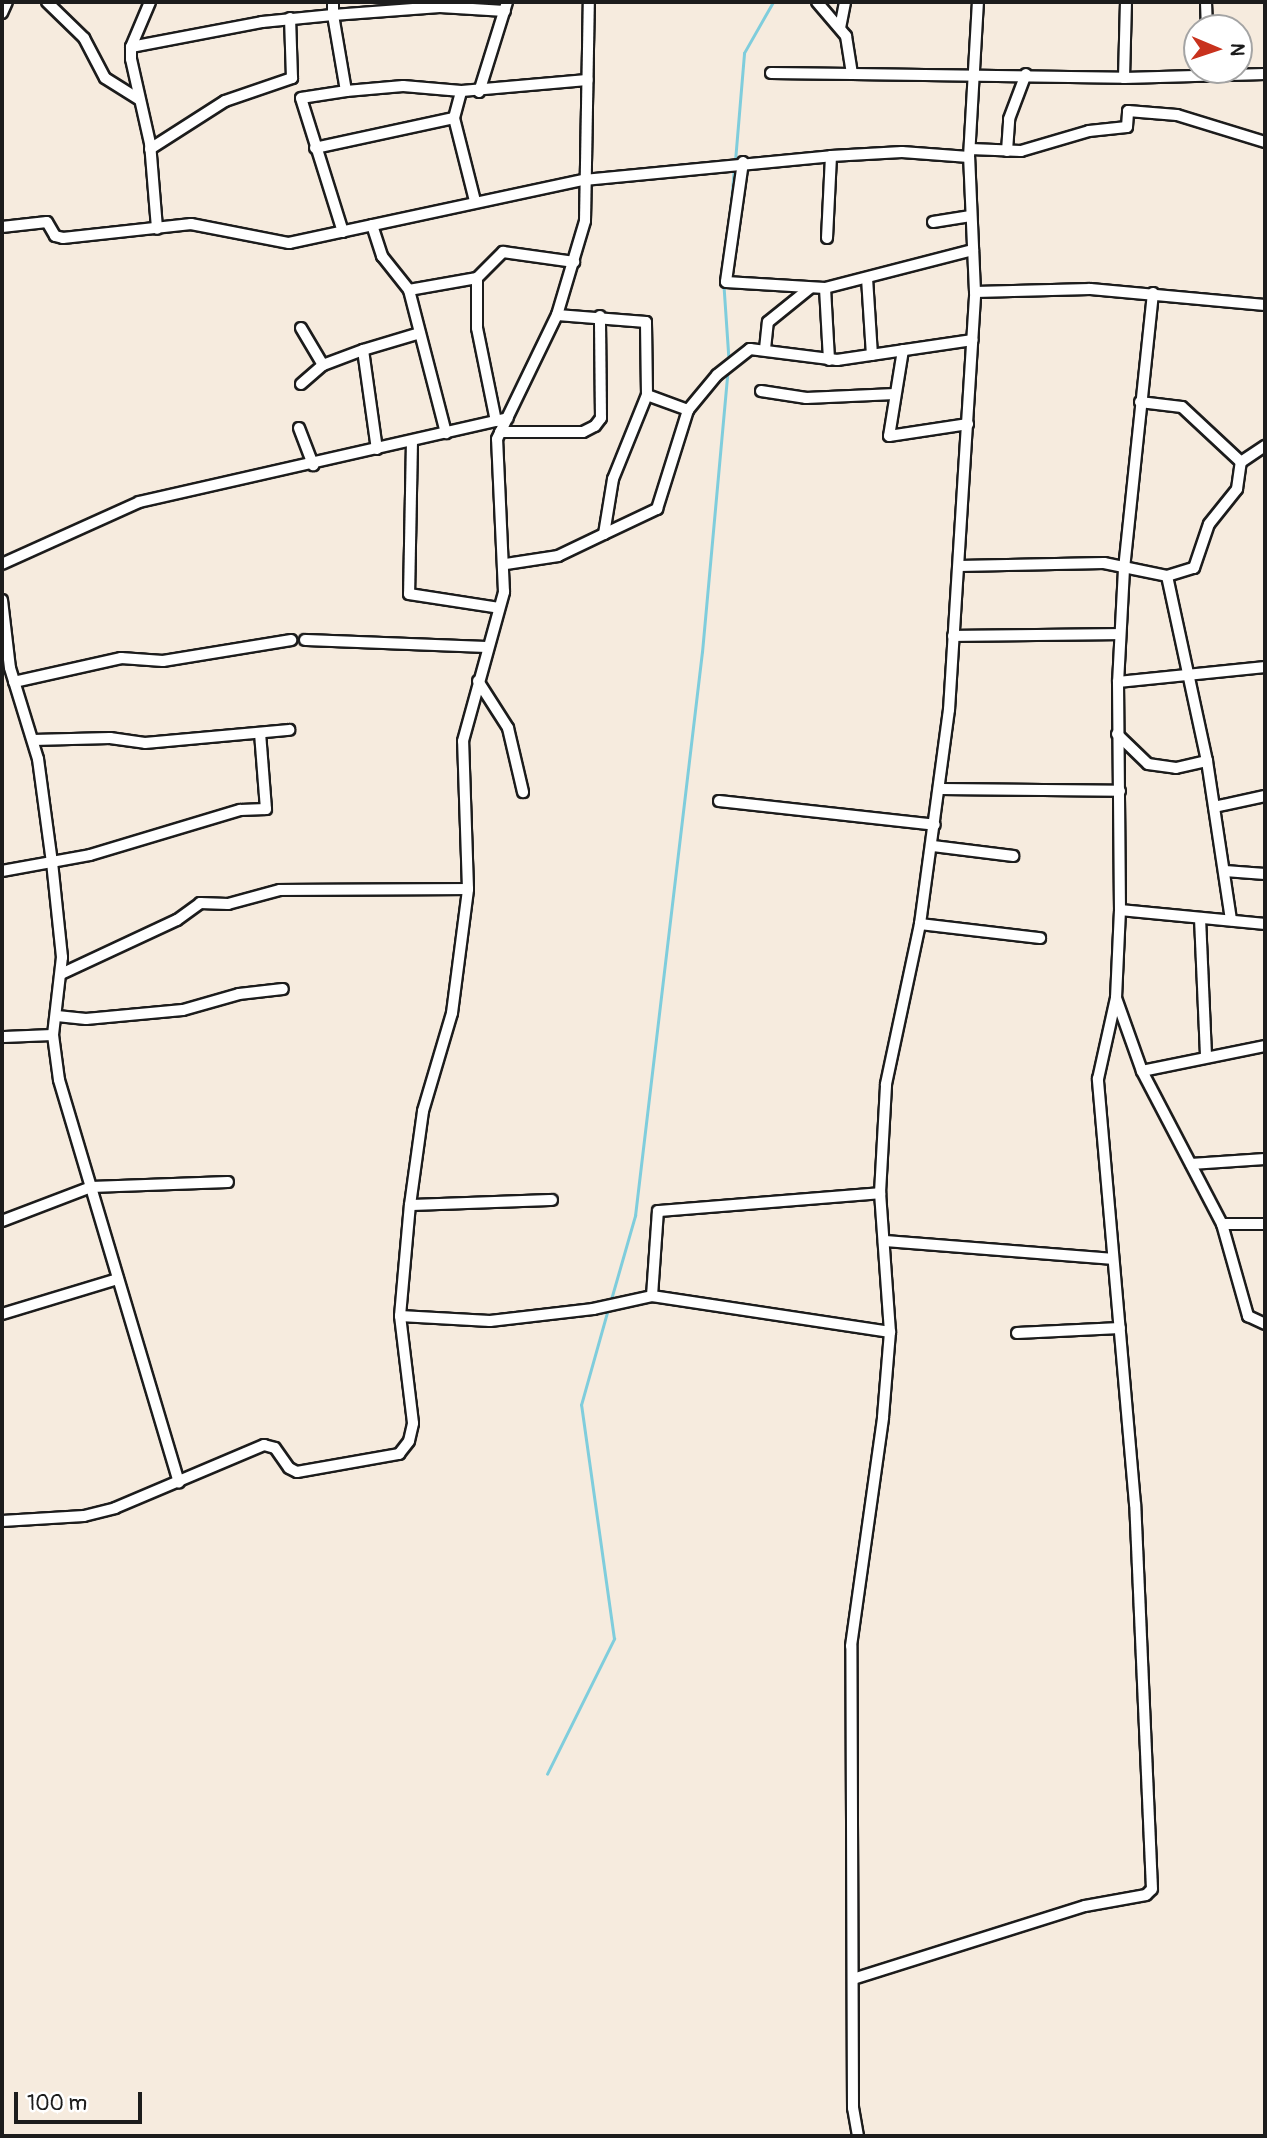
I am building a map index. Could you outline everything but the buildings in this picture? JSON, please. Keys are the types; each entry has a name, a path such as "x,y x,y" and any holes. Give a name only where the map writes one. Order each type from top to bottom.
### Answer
{"street":[{"path":"2,13 7,2"},
{"path":"47,2 84,38 105,78 140,100"},
{"path":"150,2 131,47 150,149 157,229"},
{"path":"333,2 346,91"},
{"path":"2,1520 83,1516 179,1483 264,1445 275,1448 289,1468 297,1472 399,1454 409,1441 413,1423 400,1316 410,1205 423,1111 452,1013 468,888 463,741 499,608 506,564 495,455 500,432 557,314 585,221 589,2"},
{"path":"817,2 846,36 852,74"},
{"path":"840,28 845,2"},
{"path":"858,2136 853,2108 851,1646 883,1417 890,1332 880,1193 886,1084 920,924 933,846 941,789 953,636 975,292 970,153 978,2"},
{"path":"1124,78 1126,2"},
{"path":"131,47 290,18 440,7 506,6 479,92"},
{"path":"150,149 225,101 292,78 290,18"},
{"path":"771,73 973,73 1124,78 1183,73"},
{"path":"1007,151 1009,119 1026,74"},
{"path":"343,232 301,97 402,86 479,92 589,80"},
{"path":"461,91 454,118 475,201"},
{"path":"2,228 47,222 55,236 62,238 191,224 289,243 475,201 584,180 697,172 741,162 902,152 1007,151 1089,131 1127,127 1128,111 1177,115 1265,142"},
{"path":"315,148 454,118"},
{"path":"827,238 831,156"},
{"path":"741,162 726,282 825,288 973,250"},
{"path":"933,222 971,216"},
{"path":"372,225 382,256 409,290 446,433"},
{"path":"409,290 477,278 503,252 574,262"},
{"path":"477,278 477,328 496,421"},
{"path":"867,278 872,355"},
{"path":"765,349 768,322 810,288"},
{"path":"825,288 829,360"},
{"path":"975,292 1153,293 1265,306"},
{"path":"853,1979 1085,1906 1146,1895 1152,1889 1135,1504 1098,1079 1116,998 1120,910 1117,734 1120,634 1140,402 1153,293"},
{"path":"557,314 646,322 646,395 613,479 604,534"},
{"path":"500,432 583,432 595,426 601,418 600,316"},
{"path":"301,328 323,365"},
{"path":"301,384 323,365 420,332"},
{"path":"506,564 558,556 657,509 688,410 717,375 750,349 829,360 973,340"},
{"path":"903,349 889,436 968,424"},
{"path":"363,350 377,449"},
{"path":"761,391 828,398 895,394"},
{"path":"646,395 688,410"},
{"path":"1140,402 1182,407 1241,462"},
{"path":"2,564 139,502 313,465 508,418"},
{"path":"299,429 313,465"},
{"path":"412,441 409,594 499,608"},
{"path":"958,566 1104,563 1167,576 1194,568 1209,524 1237,489 1241,462 1265,446"},
{"path":"1167,576 1207,761 1231,920"},
{"path":"2,600 4,649 33,740 52,863 61,974 53,1035 59,1080 118,1279 181,1475 179,1483"},
{"path":"953,636 1120,634"},
{"path":"15,682 121,658 163,661 248,643 292,640"},
{"path":"305,640 488,647"},
{"path":"1118,682 1265,667"},
{"path":"478,681 509,729 523,792"},
{"path":"33,740 110,738 145,743 289,730"},
{"path":"2,871 52,863 240,810 266,809 260,733"},
{"path":"1117,734 1148,764 1175,768 1207,761"},
{"path":"941,789 1120,791"},
{"path":"1214,807 1265,796"},
{"path":"719,802 935,825"},
{"path":"933,846 1013,856"},
{"path":"1225,871 1265,874"},
{"path":"61,974 177,920 200,903 229,904 279,890 468,888"},
{"path":"1120,910 1265,924"},
{"path":"1200,918 1206,1057"},
{"path":"920,924 1040,938"},
{"path":"57,1016 86,1019 183,1010 239,994 283,989"},
{"path":"1116,998 1142,1071 1222,1224 1248,1316 1265,1324"},
{"path":"2,1037 53,1035"},
{"path":"1142,1071 1265,1046"},
{"path":"1191,1164 1265,1159"},
{"path":"2,1221 91,1187 228,1182"},
{"path":"652,1296 658,1211 880,1193"},
{"path":"410,1205 552,1200"},
{"path":"1222,1224 1265,1224"},
{"path":"884,1241 1112,1259"},
{"path":"2,1314 118,1279"},
{"path":"400,1316 490,1321 593,1310 652,1296 890,1332"},
{"path":"1017,1333 1120,1328"}],"waterway":[{"path":"735,161 744,53 773,2"},
{"path":"729,227 734,167"},
{"path":"724,286 729,359"},
{"path":"610,1303 635,1216 702,652 728,369"},
{"path":"547,1774 614,1639 581,1405 608,1309"}]}
